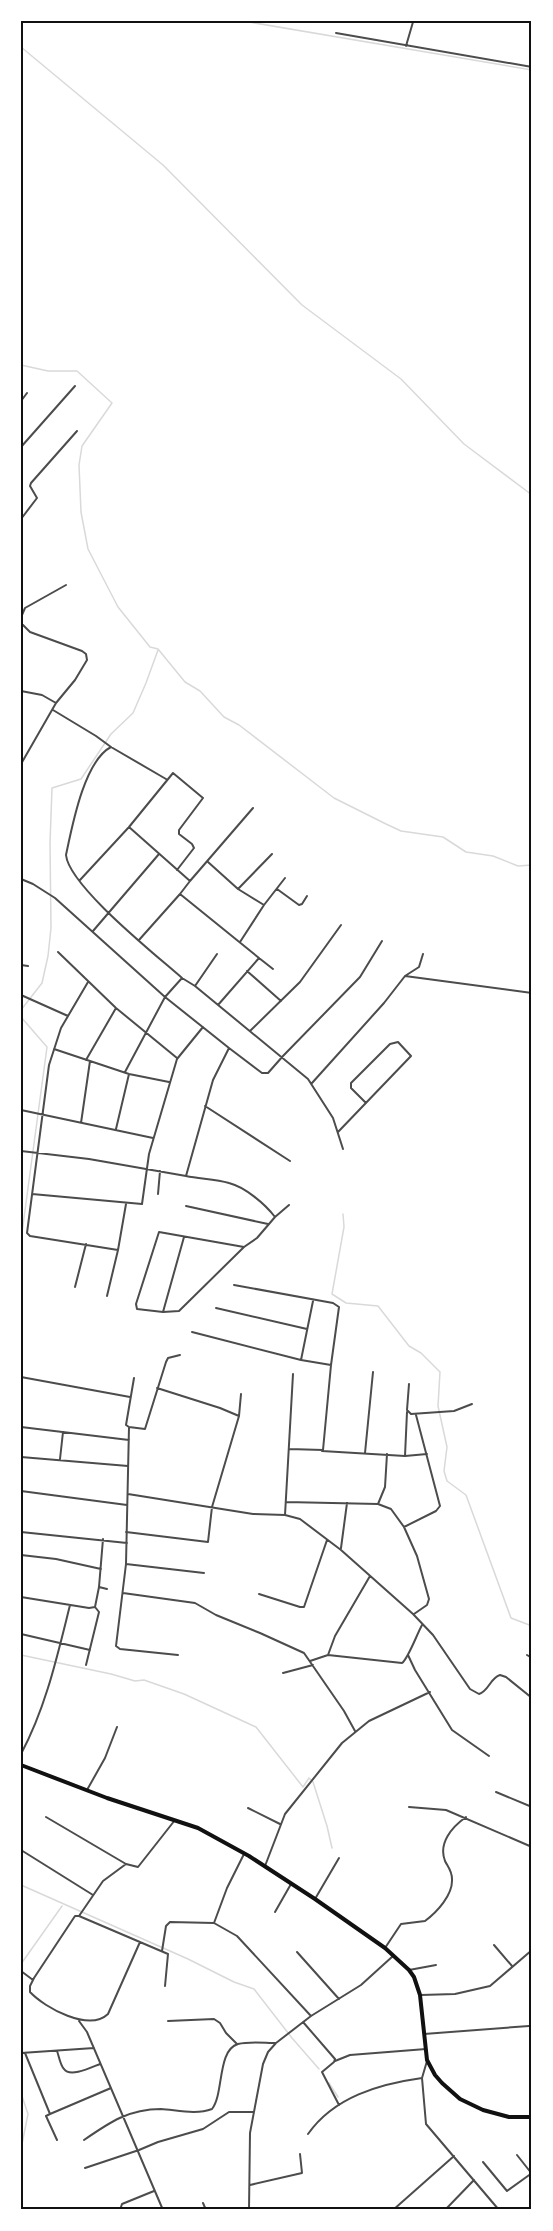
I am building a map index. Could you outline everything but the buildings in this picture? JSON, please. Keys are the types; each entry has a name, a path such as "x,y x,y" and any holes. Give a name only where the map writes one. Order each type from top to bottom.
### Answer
{"main road":[{"path":"21,1765 198,1828 245,1853 315,1899 385,1948 409,1970 420,1995 427,2060 435,2075 460,2098 483,2110 509,2117 532,2116"}],"street":[{"path":"406,46 413,22"},
{"path":"336,33 532,67"},
{"path":"21,447 75,386"},
{"path":"21,401 27,393"},
{"path":"21,519 37,498 30,486 31,483 77,431"},
{"path":"21,764 56,703 87,662 87,656 82,651 30,632 23,626 22,615 25,608 66,585"},
{"path":"21,691 42,695 56,703"},
{"path":"52,710 166,779"},
{"path":"111,747 102,754 83,787 66,855 67,861 80,881 108,912 182,978 283,1056 312,1083 333,1118 343,1149"},
{"path":"80,881 129,827 170,774 174,773 203,797 179,830 179,834 194,845 194,848 177,870"},
{"path":"139,940 253,808"},
{"path":"129,827 190,881"},
{"path":"93,931 159,854"},
{"path":"238,889 272,854"},
{"path":"208,862 238,889 264,905"},
{"path":"240,942 285,878"},
{"path":"21,879 55,898 165,997 266,1074 360,977 382,941"},
{"path":"277,889 299,905 307,896"},
{"path":"180,894 273,969"},
{"path":"249,1031 300,982 341,925"},
{"path":"58,952 116,1008 177,1059"},
{"path":"195,986 218,954"},
{"path":"312,1083 384,1003 405,976 419,967 423,954"},
{"path":"218,1005 259,957"},
{"path":"21,965 27,966"},
{"path":"247,971 281,1001"},
{"path":"405,976 532,993"},
{"path":"115,1130 127,1073 145,1032 165,997 182,978"},
{"path":"88,982 61,1028 54,1049 40,1114 28,1235 118,1250"},
{"path":"21,995 68,1016"},
{"path":"81,1123 88,1061 116,1008"},
{"path":"32,1194 142,1204 153,1138 169,1082 177,1059 203,1027"},
{"path":"338,1132 366,1103 411,1056 398,1042 390,1044 351,1083 351,1088 366,1103"},
{"path":"186,1176 213,1080 230,1048"},
{"path":"54,1049 127,1073 169,1082"},
{"path":"205,1106 290,1161"},
{"path":"21,1110 153,1138"},
{"path":"21,1151 89,1159 228,1182 270,1210 275,1217"},
{"path":"158,1194 160,1171"},
{"path":"107,1296 126,1204"},
{"path":"244,1247 161,1231 158,1234 135,1307 163,1312 179,1311 289,1205"},
{"path":"186,1206 269,1224"},
{"path":"163,1312 185,1236"},
{"path":"75,1287 86,1244"},
{"path":"234,1285 333,1303 339,1307 322,1451"},
{"path":"301,1360 314,1300"},
{"path":"216,1308 307,1329"},
{"path":"192,1332 301,1360 331,1365"},
{"path":"129,1427 145,1429 168,1358 180,1355"},
{"path":"365,1453 373,1372"},
{"path":"285,1515 293,1374"},
{"path":"21,1377 130,1397"},
{"path":"134,1378 126,1425 129,1427 127,1543 117,1634 118,1648 178,1655"},
{"path":"405,1456 409,1384"},
{"path":"157,1388 239,1416"},
{"path":"126,1532 206,1542 209,1540 212,1507 239,1416 241,1394"},
{"path":"407,1412 416,1415 454,1411 472,1404"},
{"path":"404,1527 440,1508 428,1454 416,1415"},
{"path":"21,1427 129,1440"},
{"path":"59,1459 63,1432"},
{"path":"289,1449 405,1456 428,1454"},
{"path":"378,1504 384,1487 387,1454"},
{"path":"21,1456 129,1466"},
{"path":"21,1491 127,1505"},
{"path":"128,1494 260,1514 285,1515 300,1520 341,1550 413,1614 433,1635 458,1673 474,1692 479,1694 484,1692 494,1678 500,1675 506,1677 532,1698"},
{"path":"286,1502 378,1504 387,1506 394,1512 404,1527 422,1570 424,1586 430,1600 427,1605 413,1614"},
{"path":"341,1550 347,1503"},
{"path":"21,1532 127,1543"},
{"path":"95,1607 103,1539"},
{"path":"259,1594 294,1606 304,1607 327,1540"},
{"path":"21,1555 56,1559 101,1569"},
{"path":"126,1564 204,1573"},
{"path":"328,1655 347,1612 370,1575"},
{"path":"99,1587 107,1589"},
{"path":"123,1593 195,1603 216,1615 304,1653 355,1731"},
{"path":"21,1597 95,1607 99,1612 86,1665"},
{"path":"21,1754 36,1726 56,1665 70,1605"},
{"path":"310,1661 328,1655 396,1664 405,1661 422,1624"},
{"path":"21,1634 90,1650"},
{"path":"408,1655 452,1730 489,1756"},
{"path":"527,1655 532,1658"},
{"path":"283,1673 313,1665"},
{"path":"265,1866 280,1830 280,1824 291,1806 312,1778 355,1731 369,1721 430,1692"},
{"path":"87,1790 105,1758 117,1726"},
{"path":"496,1792 532,1807"},
{"path":"409,1807 446,1810 532,1847"},
{"path":"248,1808 280,1824"},
{"path":"46,1817 126,1864 139,1866 175,1820"},
{"path":"385,1948 401,1924 425,1921 448,1896 452,1878 444,1849 451,1829 466,1817"},
{"path":"21,1850 93,1895"},
{"path":"214,1923 227,1888 245,1853"},
{"path":"315,1899 339,1858"},
{"path":"126,1864 108,1876 80,1915 75,1916 29,1989 35,1998 79,2021 87,2032 163,2210"},
{"path":"274,1912 291,1884"},
{"path":"80,1915 168,1954 165,1986"},
{"path":"163,1950 165,1928 170,1922 214,1923 237,1936 311,2016"},
{"path":"79,2021 99,2020 108,2014 140,1942"},
{"path":"494,1945 512,1966"},
{"path":"420,1995 462,1993 490,1986 532,1950"},
{"path":"297,1952 339,1999"},
{"path":"249,2210 250,2133 263,2064 268,2052 311,2016 374,1975 393,1956"},
{"path":"409,1970 436,1965"},
{"path":"21,1971 33,1980"},
{"path":"168,2021 214,2019 237,2044"},
{"path":"303,2022 335,2061"},
{"path":"424,2034 529,2026"},
{"path":"84,2140 122,2115 158,2109 195,2112 212,2109 217,2099 224,2063 230,2049 237,2044 276,2043"},
{"path":"50,2114 23,2053 94,2048"},
{"path":"339,2104 322,2072 335,2061 350,2055 426,2049"},
{"path":"57,2051 68,2073 100,2064"},
{"path":"427,2060 422,2078 426,2124 499,2210"},
{"path":"308,2134 320,2119 339,2104 371,2089 422,2078"},
{"path":"57,2140 46,2116 111,2088"},
{"path":"532,2093 530,2097 532,2102"},
{"path":"85,2168 203,2129 229,2112 254,2112"},
{"path":"250,2185 302,2173 300,2154"},
{"path":"483,2162 506,2191 511,2190 532,2174 517,2155"},
{"path":"393,2210 454,2156"},
{"path":"445,2210 474,2181"},
{"path":"120,2210 122,2204 154,2191"},
{"path":"203,2203 206,2210"}],"waterway":[{"path":"243,21 532,70"},
{"path":"21,47 163,165 302,305 401,379 464,444 532,495"},
{"path":"21,365 48,371 77,371 112,403 82,446 79,465 81,512 88,549 118,607 150,647 158,649 185,682 200,691 224,717 239,725 334,798 401,831 443,837 466,852 493,856 518,866 532,865"},
{"path":"21,1010 42,983 48,956 51,928 52,788 81,779 111,734 133,713 158,650"},
{"path":"21,1017 47,1047 21,1240"},
{"path":"343,1214 344,1227 332,1294 346,1303 378,1306 409,1346 421,1353 440,1372 438,1406 447,1447 444,1471 447,1481 466,1495 511,1618 532,1626"},
{"path":"21,1655 135,1681 144,1680 184,1694 256,1727 303,1787 309,1778 313,1782 332,1848"},
{"path":"21,1885 254,1989 319,2069"},
{"path":"21,1964 62,1906"},
{"path":"329,2083 338,2097"},
{"path":"21,2093 28,2114 21,2149"}]}
